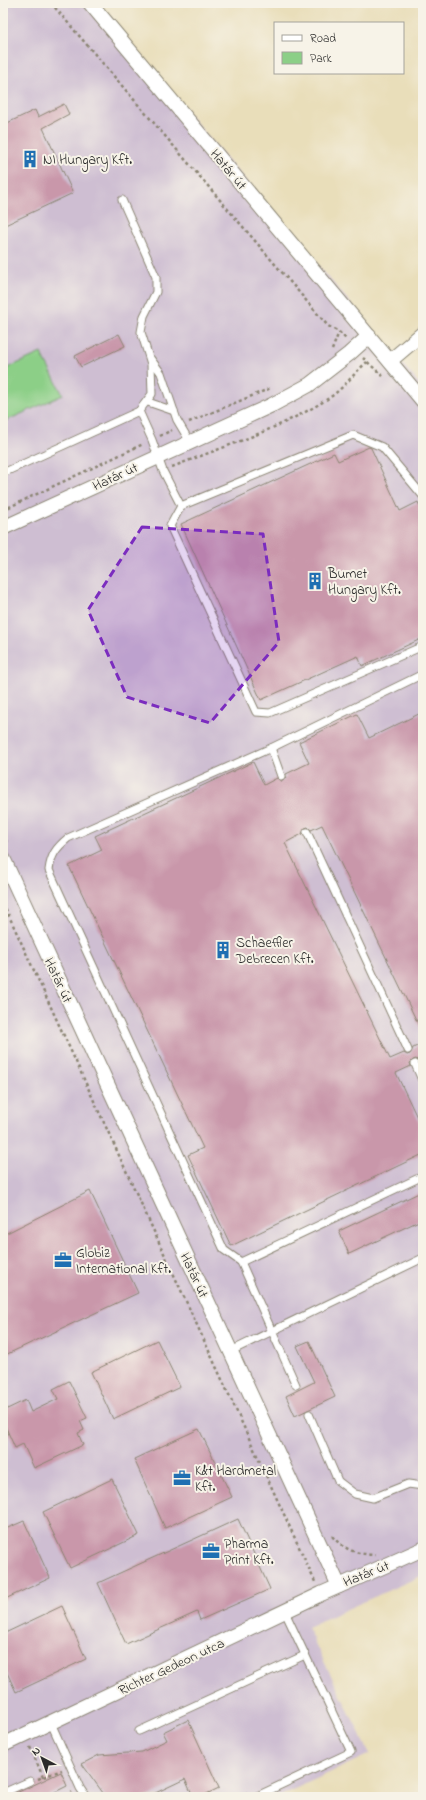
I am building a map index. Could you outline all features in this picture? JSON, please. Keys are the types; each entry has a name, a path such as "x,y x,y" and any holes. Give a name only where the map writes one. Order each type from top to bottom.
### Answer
{"street":[{"name":"Határ út","path":"90,3 423,401"},
{"path":"390,361 423,334"},
{"name":"Határ út","path":"3,528 272,405 309,385 349,354 369,336"},
{"name":"Határ út","path":"6,853 230,1351 339,1586 423,1549"},
{"name":"Richter Gedeon utca","path":"3,1745 339,1586"}],"lane":[{"path":"3,473 139,411 148,402 152,394 149,356 141,332 144,316 156,292 156,277 122,200"},
{"path":"149,356 161,373 174,411 190,442"},
{"path":"148,402 174,411"},
{"path":"139,411 163,471 181,506"},
{"path":"423,496 382,447 353,436 181,506 170,526 256,712 270,713 423,646"},
{"path":"296,1385 242,1262 224,1250 49,870 50,858 57,848 68,838 271,748 423,674"},
{"path":"271,748 281,776"},
{"path":"307,832 408,1050"},
{"path":"415,1064 423,1082"},
{"path":"242,1262 423,1176"},
{"path":"230,1351 273,1332 423,1258"},
{"path":"309,1414 338,1481 355,1494 373,1498 408,1484 423,1486"},
{"path":"255,1797 351,1752 285,1612"},
{"path":"139,1731 305,1655"},
{"path":"51,1723 80,1788 86,1797"},
{"path":"3,1793 30,1781"}],"path":[{"path":"51,3 328,326 339,332"},
{"path":"3,834 6,853"},
{"path":"3,903 321,1594"},
{"path":"330,1534 338,1543 359,1554 379,1555"},
{"path":"30,1746 43,1777"}],"highlighted area":[{"path":"142,527 263,534 279,642 210,723 127,697 88,610"}],"shaded area":[{"path":"3,3 94,3 423,388 423,1575 307,1627 370,1754 277,1797 3,1797"}],"green space":[{"path":"41,353 63,395 3,422 3,370"}],"building":[{"name":"NI Hungary Kft.","path":"64,104 69,114 43,128 73,193 3,226 3,125 35,110 38,117"},
{"path":"119,334 125,346 81,367 75,356"},
{"name":"Bumet Hungary Kft.","path":"369,447 371,448 400,511 418,502 423,514 423,638 362,666 358,656 261,700 181,524 334,453 338,461"},
{"name":"Schaeffler Debrecen Kft.","path":"423,712 423,1034 322,825 311,830 308,827 305,828 302,834 285,843 390,1059 404,1053 407,1055 410,1054 413,1048 423,1043 423,1061 420,1062 416,1059 413,1060 410,1063 411,1066 396,1073 423,1130 423,1154 231,1246 188,1155 203,1148 69,866 102,850 95,836 253,762 264,785 277,778 280,781 283,781 286,774 309,763 299,742 357,714 369,738"},
{"name":"Globiz International Kft.","path":"90,1191 138,1293 3,1356 3,1235"},
{"path":"423,1191 423,1219 349,1254 339,1231"},
{"path":"157,1340 180,1387 113,1419 91,1372"},
{"path":"309,1341 335,1397 295,1416 286,1396 314,1382 297,1346"},
{"path":"69,1381 87,1418 80,1421 84,1430 78,1433 83,1445 34,1468 23,1444 15,1448 3,1421 3,1411 26,1400 31,1412 58,1399 53,1389"},
{"name":"K&t Hardmetal Kft.","path":"199,1429 232,1497 165,1528 134,1459"},
{"path":"112,1479 139,1535 70,1568 43,1512"},
{"name":"Pharma Print Kft.","path":"238,1519 270,1589 200,1620 197,1612 126,1644 98,1583"},
{"path":"24,1521 50,1578 3,1600 3,1530"},
{"path":"62,1606 86,1659 16,1692 3,1664 3,1634"},
{"path":"188,1720 219,1788 200,1797 193,1797 185,1779 147,1797 106,1797 82,1764 99,1755 142,1752 167,1740 163,1732"},
{"path":"61,1772 67,1786 45,1797 8,1797"}],"place":[{"name":"NI Hungary Kft.","path":"30,159"},
{"name":"Bumet Hungary Kft.","path":"315,581"},
{"name":"Schaeffler Debrecen Kft.","path":"223,950"},
{"name":"Globiz International Kft.","path":"63,1260"},
{"name":"K&t Hardmetal Kft.","path":"182,1478"},
{"name":"Pharma Print Kft.","path":"211,1551"}]}
